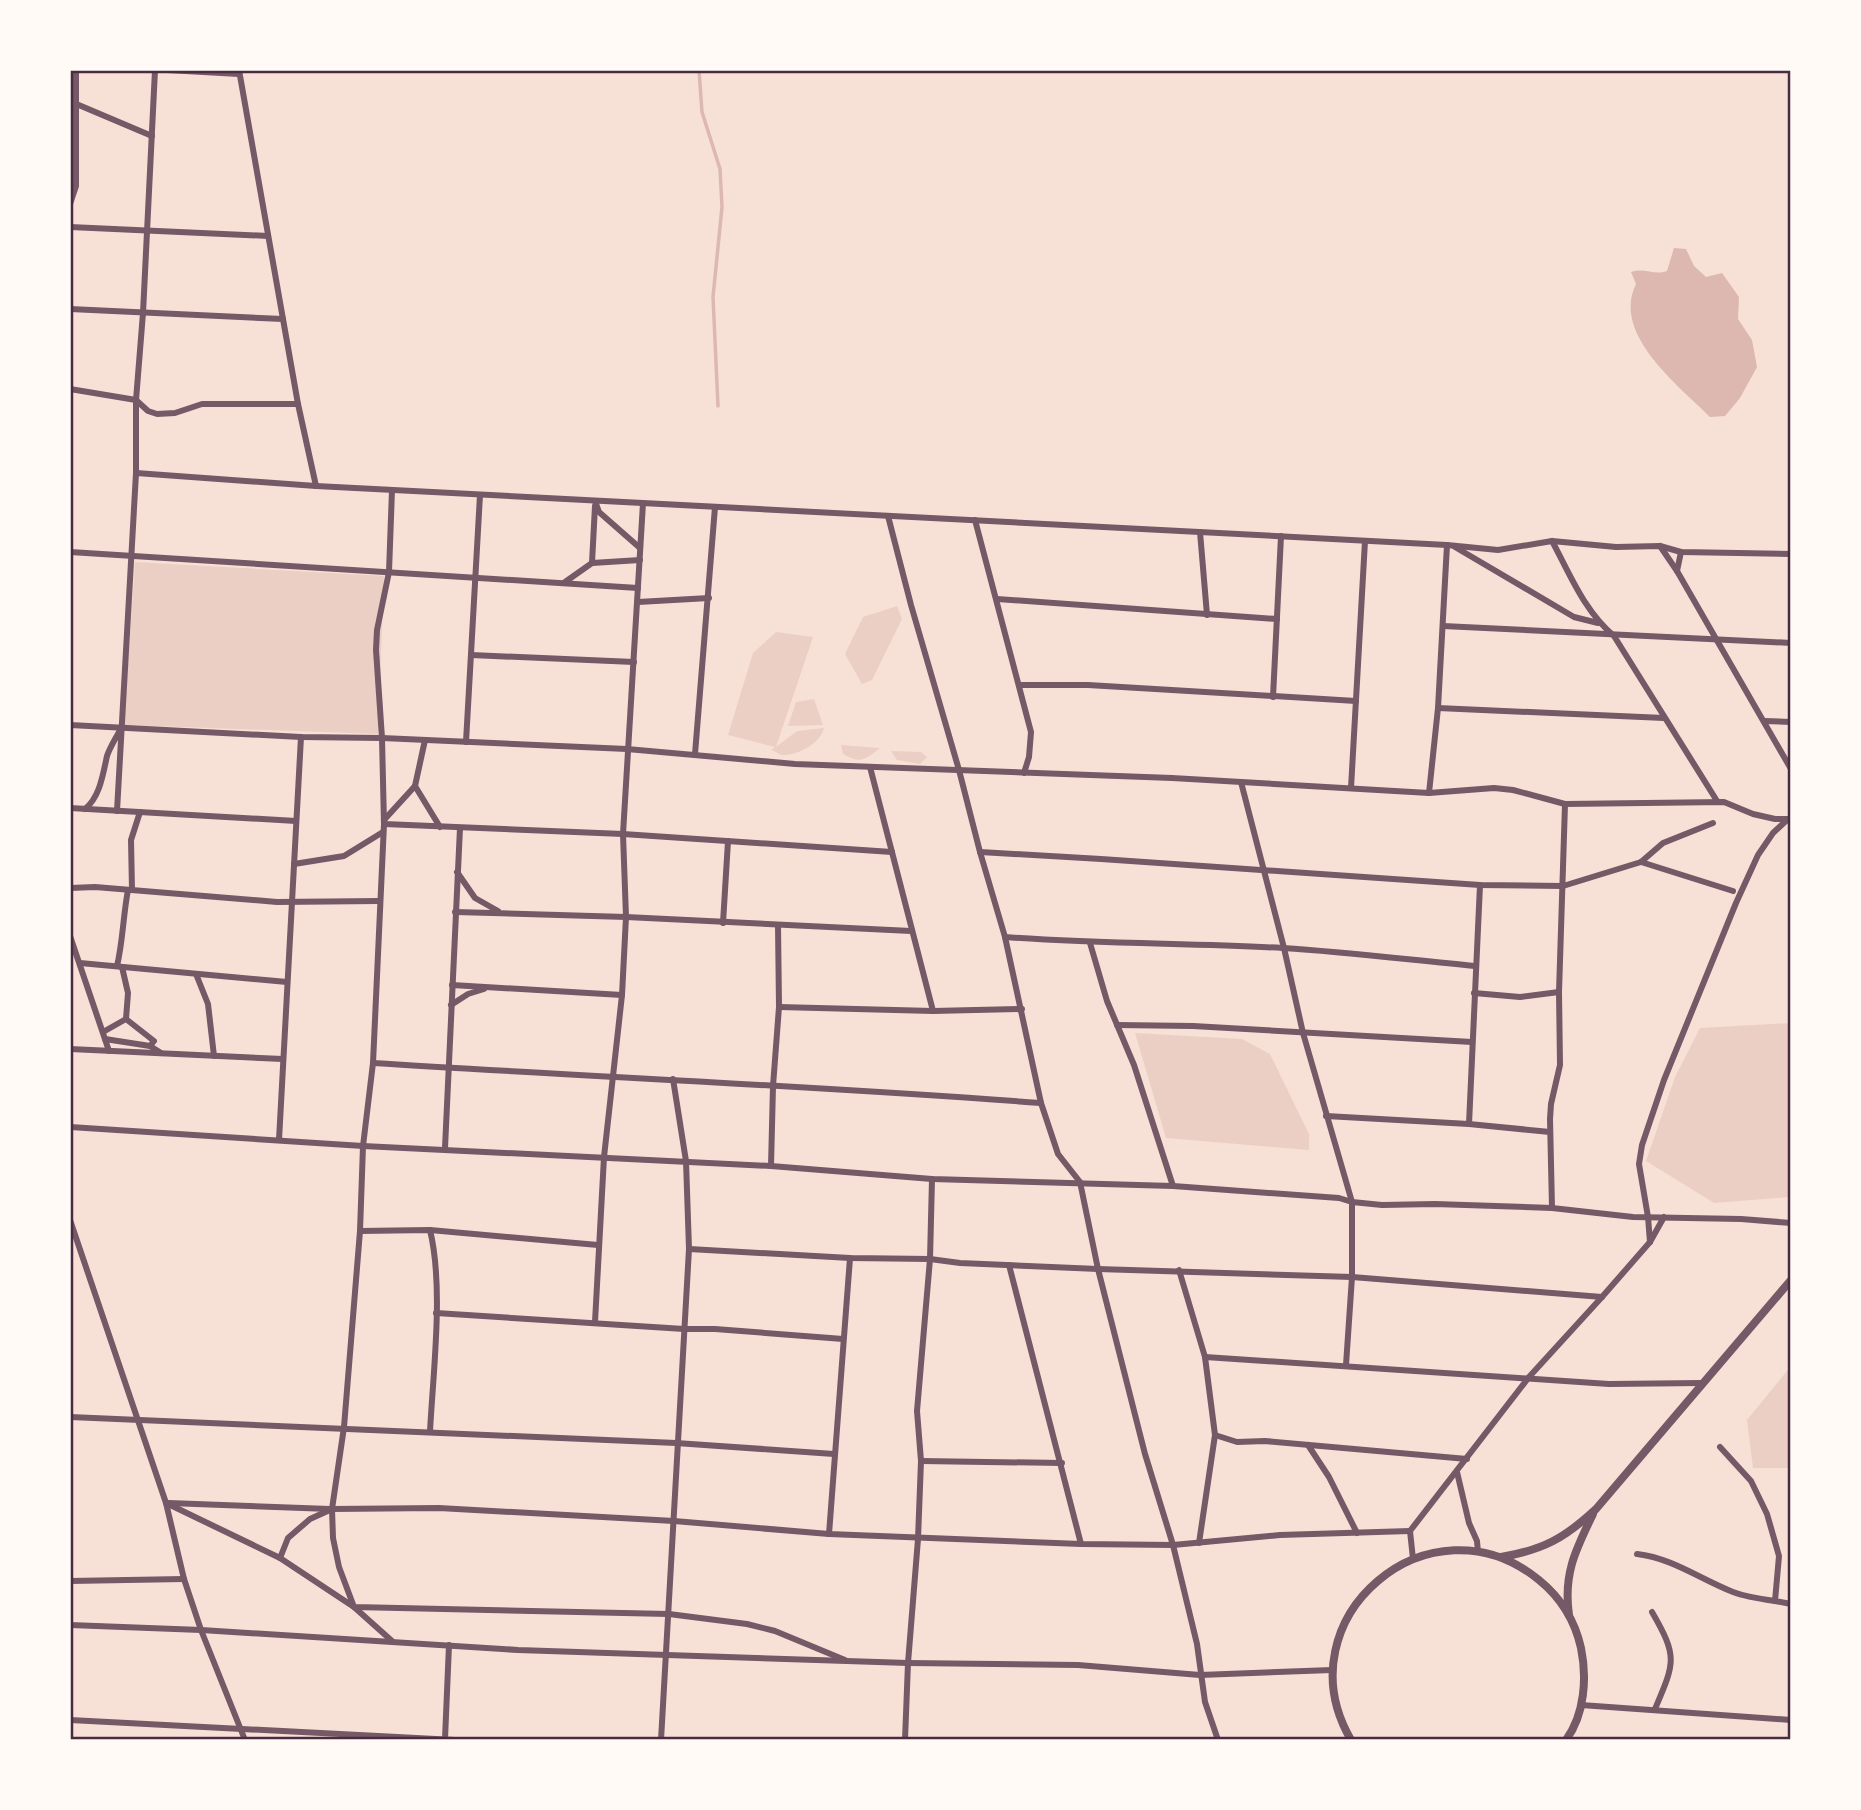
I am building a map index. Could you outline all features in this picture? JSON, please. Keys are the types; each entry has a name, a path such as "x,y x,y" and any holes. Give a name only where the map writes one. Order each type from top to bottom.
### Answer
{"street":[{"path":"70,204 76,186 76,70"},
{"path":"117,811 155,70"},
{"path":"167,70 239,72 298,404 316,486"},
{"path":"74,103 152,136"},
{"path":"70,227 268,236"},
{"path":"70,309 283,319"},
{"path":"70,389 136,400 148,411 157,414 175,413 202,404 298,404"},
{"path":"136,473 392,491 1281,536 1498,550 1552,541 1616,547 1660,546 1681,552 1791,554"},
{"path":"354,1608 339,1567 333,1538 332,1509 344,1427 360,1231 363,1146 373,1063 384,822 376,650 377,630 389,572 392,491"},
{"path":"466,742 480,495"},
{"path":"595,501 599,512 640,548"},
{"path":"592,563 595,501"},
{"path":"595,1322 604,1157 622,995 626,917 623,834 643,503"},
{"path":"695,754 715,507"},
{"path":"888,516 1005,937 1041,1103 1058,1154 1080,1182 1098,1269 1197,1644 1205,1702 1218,1740"},
{"path":"975,520 1031,732 1030,757 1024,773"},
{"path":"1200,532 1207,615"},
{"path":"1273,698 1281,536"},
{"path":"1351,788 1365,541"},
{"path":"1552,541 1581,598 1598,623 1614,636 1717,801"},
{"path":"1449,545 1574,617 1598,623"},
{"path":"1429,793 1438,708 1449,545"},
{"path":"1660,546 1791,769"},
{"path":"70,552 638,588"},
{"path":"1677,571 1681,552"},
{"path":"565,582 592,563 640,560"},
{"path":"638,602 709,598"},
{"path":"997,599 1277,619"},
{"path":"1443,626 1791,643"},
{"path":"471,654 634,662"},
{"path":"1019,685 1100,685 1273,698 1356,701"},
{"path":"1438,708 1664,718"},
{"path":"1764,721 1791,722"},
{"path":"70,725 301,737 627,748 795,764 1185,778 1429,793 1494,788 1513,790 1565,804 1717,801 1753,814 1790,819"},
{"path":"85,809 93,802 108,753 121,728"},
{"path":"279,1140 301,737"},
{"path":"384,822 415,786 425,740"},
{"path":"870,767 933,1011"},
{"path":"1241,782 1265,870 1303,1034 1352,1202 1352,1277 1346,1365"},
{"path":"415,786 440,827"},
{"path":"1552,1208 1550,1132 1551,1104 1560,1065 1559,992 1565,804"},
{"path":"70,808 296,821"},
{"path":"104,1035 126,1018 128,993 119,967 122,918 130,890 131,840 140,812"},
{"path":"1650,1242 1639,1164 1642,1145 1664,1080 1746,879 1773,833 1790,819"},
{"path":"384,822 440,827 623,834 892,852"},
{"path":"980,852 1480,885 1563,886 1642,862 1663,843 1713,823"},
{"path":"445,1148 460,828"},
{"path":"293,864 344,856 383,832"},
{"path":"723,923 728,841"},
{"path":"1642,862 1733,891"},
{"path":"457,872 475,898 494,910 508,914"},
{"path":"1468,1124 1480,885"},
{"path":"70,888 95,887 292,902 379,901"},
{"path":"455,912 626,917 911,931"},
{"path":"771,1166 779,1007 778,925"},
{"path":"70,936 109,1051"},
{"path":"1005,937 1090,943 1284,948 1475,966"},
{"path":"1090,943 1099,978 1134,1065 1173,1186"},
{"path":"80,963 287,982"},
{"path":"196,974 208,1004 214,1056"},
{"path":"452,985 622,995"},
{"path":"451,1005 468,994 489,987"},
{"path":"1474,993 1521,997 1559,992"},
{"path":"779,1007 933,1011 1022,1009"},
{"path":"126,1018 153,1041 150,1046"},
{"path":"1117,1025 1193,1026 1472,1042"},
{"path":"104,1035 150,1046 161,1054"},
{"path":"70,1049 283,1059"},
{"path":"373,1063 890,1091 1041,1103"},
{"path":"661,1740 689,1249 686,1161 673,1079"},
{"path":"1326,1116 1468,1124 1550,1132"},
{"path":"70,1128 363,1146 771,1166 932,1179 1080,1182 1277,1192 1382,1205 1552,1208 1648,1217 1791,1223"},
{"path":"905,1740 918,1539 920,1461 917,1411 930,1259 932,1179"},
{"path":"1413,1559 1410,1531 1529,1377 1650,1242 1664,1217"},
{"path":"70,1220 166,1503 184,1579 201,1630 245,1740"},
{"path":"360,1231 430,1230 598,1245"},
{"path":"430,1230 435,1257 436,1313 430,1432"},
{"path":"689,1249 1098,1269 1352,1277 1602,1297"},
{"path":"829,1534 850,1258"},
{"path":"1009,1265 1081,1544"},
{"path":"1179,1270 1205,1357 1215,1435 1199,1542"},
{"path":"1498,1557 1546,1546 1562,1537 1596,1509 1791,1280"},
{"path":"436,1313 843,1339"},
{"path":"1205,1357 1609,1384 1702,1383"},
{"path":"70,1416 676,1443 834,1454"},
{"path":"1215,1435 1237,1442 1265,1441 1467,1460"},
{"path":"1308,1445 1329,1478 1357,1532"},
{"path":"1720,1447 1751,1481 1767,1514 1779,1556 1775,1601"},
{"path":"920,1461 1062,1463"},
{"path":"1457,1472 1478,1552"},
{"path":"166,1503 332,1509 439,1508 674,1521 918,1539 1081,1544 1173,1545 1280,1535 1410,1531"},
{"path":"166,1503 280,1558 354,1608 393,1641"},
{"path":"280,1558 288,1538 310,1519 332,1509"},
{"path":"1570,1618 1567,1588 1569,1571 1596,1509"},
{"path":"1351,1740 1334,1699 1332,1671 1337,1643 1347,1616 1364,1593 1394,1568 1437,1552 1478,1552 1517,1565 1546,1586 1570,1618 1579,1638 1584,1660 1584,1683 1581,1705 1566,1740"},
{"path":"1637,1554 1668,1562 1735,1592 1791,1604"},
{"path":"70,1581 184,1579"},
{"path":"354,1608 669,1614 747,1624 775,1631 845,1660"},
{"path":"1653,1612 1669,1641 1672,1655 1664,1688 1654,1709"},
{"path":"70,1625 201,1630 518,1650 908,1663 1078,1665 1200,1675 1332,1671"},
{"path":"445,1740 449,1645"},
{"path":"1581,1705 1791,1720"},
{"path":"70,1720 352,1737 455,1740"},
{"path":"1343,1726 1343,1740"}],"shaded area":[{"path":"1674,248 1686,249 1694,266 1706,277 1722,273 1739,297 1738,319 1752,340 1757,367 1740,398 1725,416 1710,417 1666,374 1640,340 1633,322 1631,303 1636,284 1631,272 1667,271"},
{"path":"135,562 384,576 378,734 124,725"},
{"path":"897,606 902,619 872,680 862,684 845,654 863,617"},
{"path":"776,632 813,637 776,747 797,731 824,728 813,743 788,755 771,750 775,747 728,735 753,653"},
{"path":"814,699 823,725 788,726 796,702"},
{"path":"841,745 880,748 858,760 843,754"},
{"path":"891,751 921,752 927,757 920,764 897,760"},
{"path":"1791,1023 1791,1197 1714,1203 1646,1161 1675,1077 1700,1028"},
{"path":"1135,1033 1242,1039 1270,1054 1309,1134 1309,1150 1166,1138"},
{"path":"1791,1366 1791,1468 1753,1468 1747,1420"}],"waterway":[{"path":"699,70 702,112 720,169 722,207 713,297 718,406"}]}
